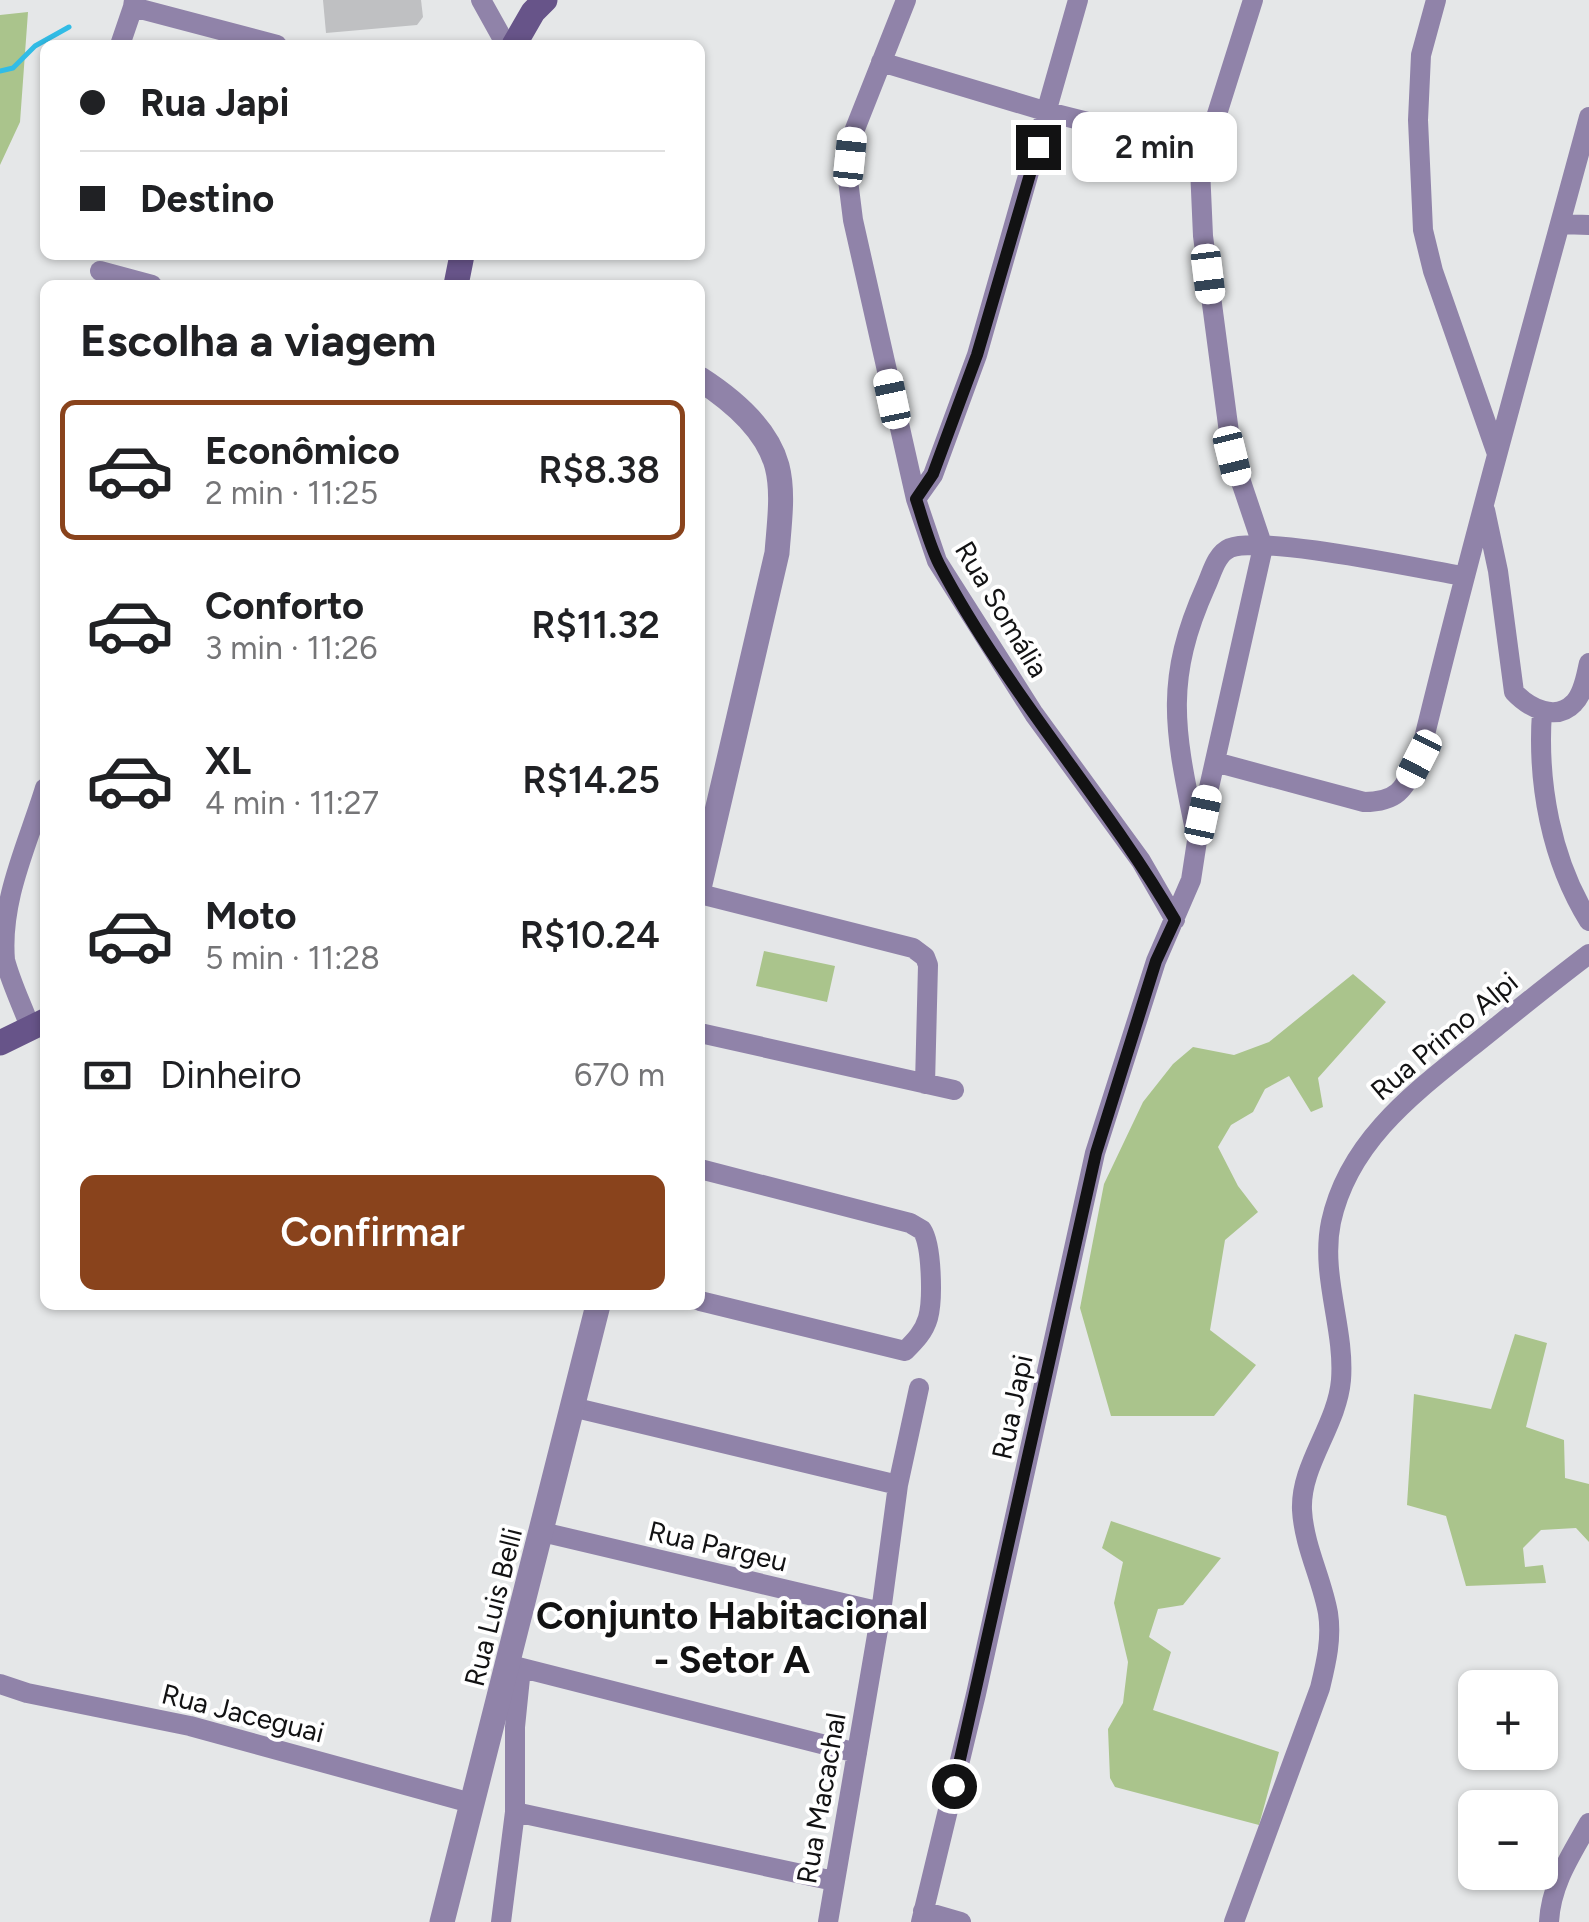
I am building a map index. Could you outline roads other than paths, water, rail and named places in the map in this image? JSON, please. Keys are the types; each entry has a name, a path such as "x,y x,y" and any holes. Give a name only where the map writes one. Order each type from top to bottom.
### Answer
{"main road":[{"path":"517,40 545,0"},
{"path":"0,1042 38,1024"}],"street":[{"path":"481,0 503,40"},
{"name":"Rua Somália","path":"906,0 853,134 848,180 916,499 937,561 966,609 1034,714 1140,861 1175,920"},
{"path":"916,499 933,474 977,355 1078,0"},
{"path":"1253,0 1200,168 1202,223 1222,389 1238,480 1262,547"},
{"path":"1436,0 1421,55 1418,120 1423,230 1497,454"},
{"path":"122,40 134,4 260,40"},
{"path":"881,62 1048,112 1204,150"},
{"path":"1215,762 1364,802 1386,802 1399,792 1419,759 1463,576 1485,508 1589,116"},
{"path":"1560,224 1589,225"},
{"path":"705,383 730,398 763,438 777,465 780,519 778,552 705,863"},
{"path":"1485,508 1498,571 1514,692 1542,712 1561,711 1573,704 1581,692 1589,662"},
{"path":"1197,842 1177,744 1174,709 1191,619 1220,555 1234,547 1307,550 1463,576"},
{"name":"Rua Japi","path":"922,1916 988,1639 1088,1182 1156,961 1194,868 1262,547"},
{"path":"1542,712 1542,787 1572,886 1589,921"},
{"path":"38,1024 5,959 1,924 6,889 40,804"},
{"path":"705,895 913,948 924,957 928,965 925,1084"},
{"name":"Rua Primo Alpi","path":"1234,1922 1320,1688 1328,1654 1328,1610 1304,1529 1302,1506 1305,1485 1335,1410 1340,1385 1342,1360 1328,1250 1340,1194 1368,1144 1410,1095 1589,954"},
{"path":"705,1034 954,1090"},
{"path":"705,1171 910,1223 922,1230 928,1238 929,1316 921,1334 905,1352 705,1301"},
{"name":"Rua Luis Belli","path":"442,1922 471,1803 515,1666 542,1532 597,1310"},
{"name":"Rua Macachal","path":"828,1922 882,1612 898,1485 920,1388"},
{"path":"572,1406 898,1485"},
{"name":"Rua Pargeu","path":"542,1532 882,1612"},
{"path":"501,1922 514,1812 515,1666 857,1752"},
{"name":"Rua Jaceguai","path":"0,1684 27,1694 252,1741 471,1803"},
{"path":"514,1812 834,1882"},
{"path":"1549,1922 1550,1900 1589,1823"},
{"path":"1568,1860 1589,1847"},
{"path":"922,1916 961,1922"}],"waterway":[{"path":"46,40 69,27"},
{"path":"0,71 13,68 40,43"}],"district":[{"name":"Conjunto Habitacional - Setor A","path":"732,1638"}]}
